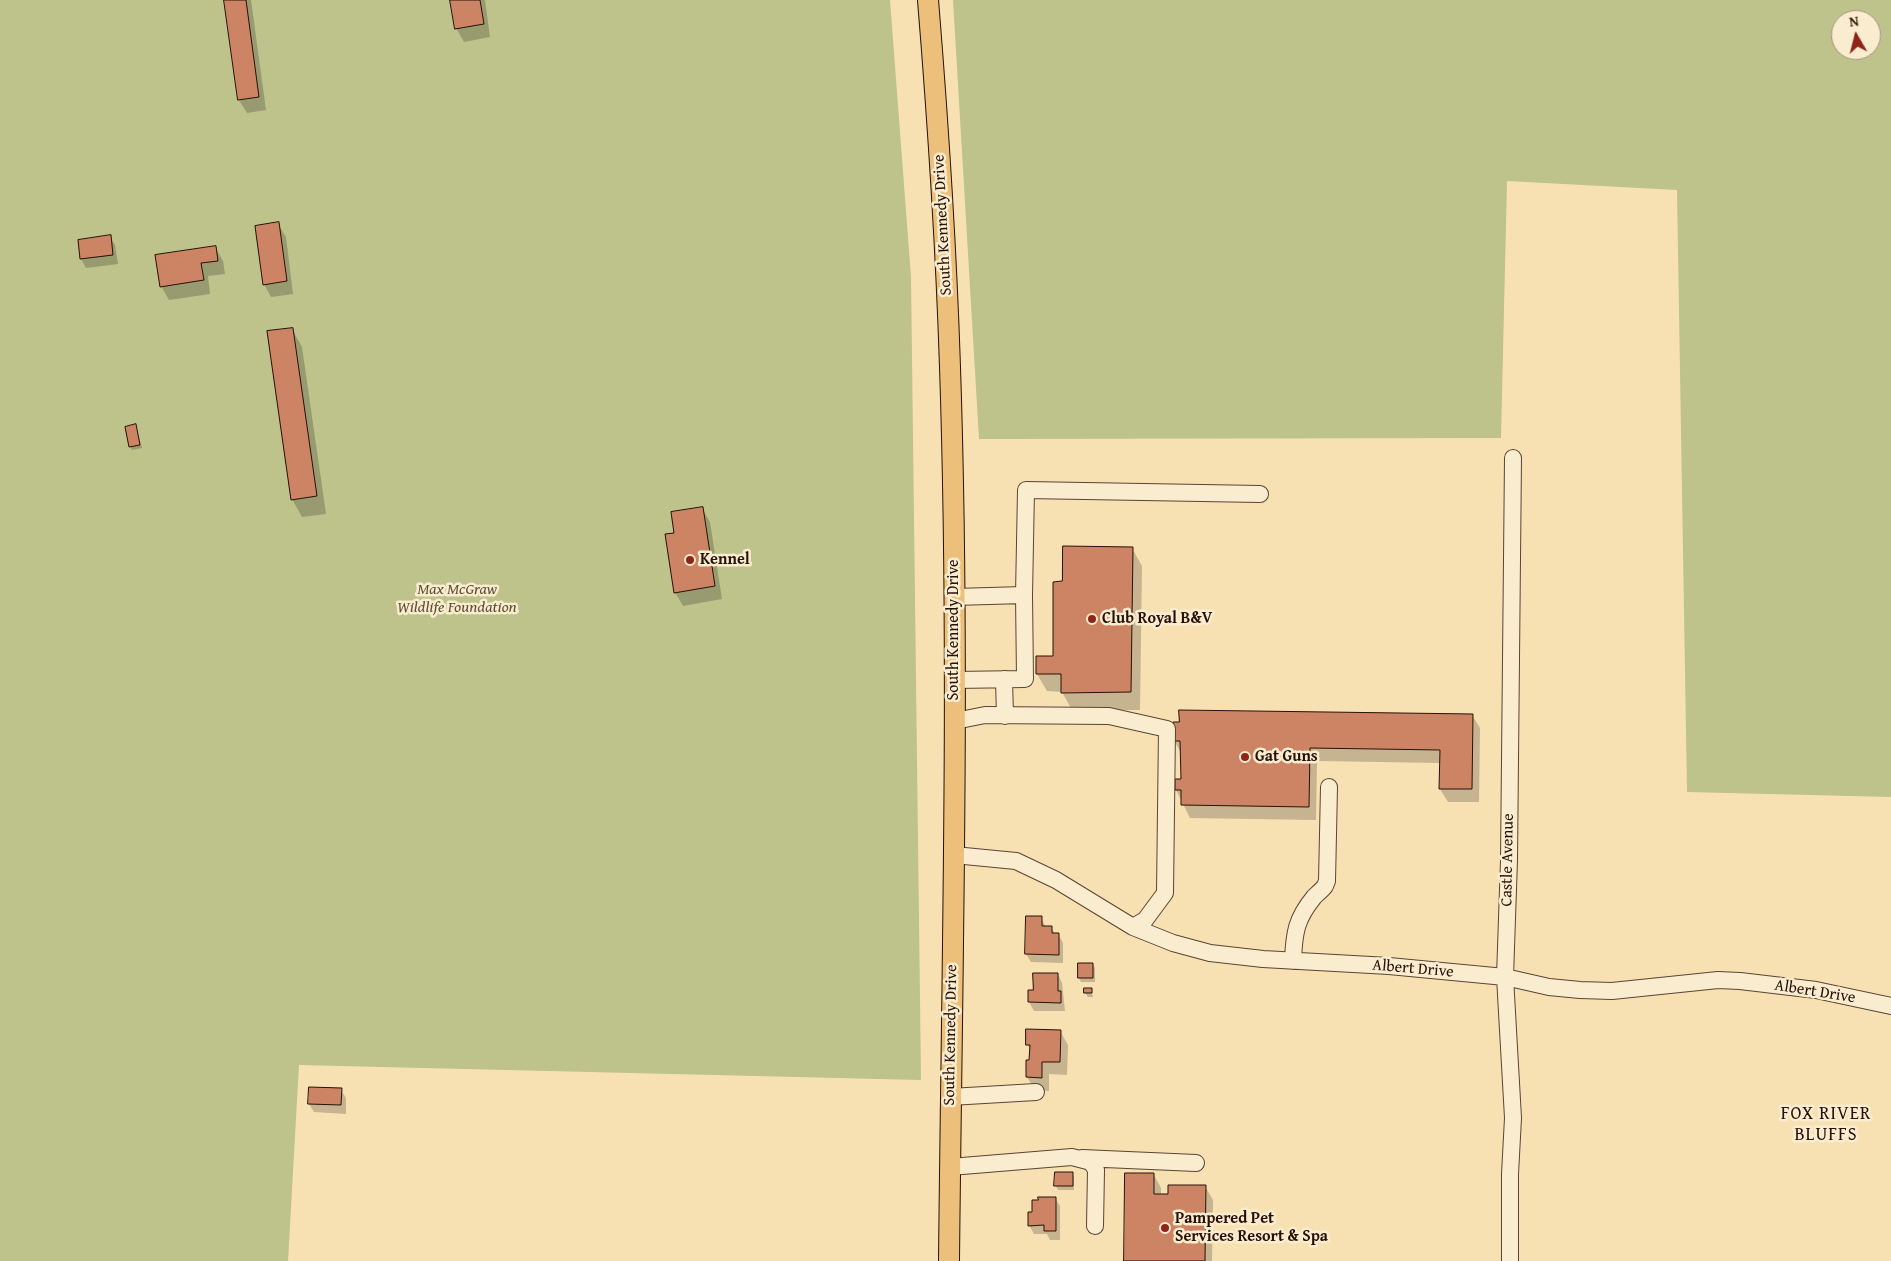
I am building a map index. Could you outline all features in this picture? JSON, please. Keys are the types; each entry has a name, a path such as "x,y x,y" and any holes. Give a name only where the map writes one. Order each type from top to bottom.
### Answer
{"main road":[{"name":"South Kennedy Drive","path":"928,0 941,163 950,369 954,597 954,855 949,1261"}],"street":[{"name":"Castle Avenue","path":"1510,1261 1510,1174 1513,1118 1504,977 1509,860 1513,458"},
{"path":"954,680 1024,679 1026,490 1260,494"},
{"path":"954,597 1024,595"},
{"path":"1004,679 1005,716"},
{"path":"954,721 985,716 1109,716 1166,730 1165,893 1145,920 1133,927"},
{"path":"1293,961 1294,934 1299,918 1327,881 1329,787"},
{"name":"Albert Drive","path":"954,855 1016,861 1056,880 1133,927 1191,949 1236,956 1389,966 1504,977 1549,987 1612,991 1718,980 1740,981 1816,990 1891,1006"},
{"path":"950,1096 1036,1092"},
{"path":"950,1167 1072,1157 1196,1163"},
{"path":"1072,1157 1086,1160 1096,1170 1096,1226"}],"green space":[{"name":"Max McGraw Wildlife Foundation","path":"0,0 890,0 911,277 921,1080 299,1065 288,1261 0,1261"},
{"path":"953,0 1891,0 1891,797 1687,792 1677,190 1507,181 1501,438 979,439"}],"building":[{"path":"224,0 246,0 259,97 238,100"},
{"path":"450,0 480,0 484,24 455,29"},
{"path":"279,222 287,281 263,285 255,226"},
{"path":"111,235 113,255 80,259 78,240"},
{"path":"216,246 218,261 201,263 204,280 160,287 155,255"},
{"path":"293,328 317,496 291,500 267,331"},
{"path":"136,424 140,445 129,447 125,427"},
{"name":"Kennel","path":"703,507 715,586 674,593 665,534 674,533 671,512"},
{"name":"Club Royal B&V","path":"1063,546 1133,547 1131,692 1061,693 1061,674 1036,674 1036,656 1053,656 1053,582 1062,581"},
{"name":"Gat Guns","path":"1179,710 1473,714 1472,789 1439,789 1440,750 1310,748 1309,807 1181,805 1181,790 1175,790 1175,779 1181,779 1180,741 1173,741 1173,722 1179,722"},
{"path":"1026,916 1042,916 1042,926 1052,926 1052,933 1059,933 1059,955 1025,954"},
{"path":"1078,963 1093,963 1093,978 1078,978"},
{"path":"1033,973 1058,973 1058,991 1061,991 1061,1003 1028,1002 1028,990 1033,990"},
{"path":"1084,988 1092,988 1092,993 1084,993"},
{"path":"1026,1029 1061,1030 1060,1062 1042,1062 1042,1078 1026,1077 1026,1060 1029,1060 1030,1045 1026,1045"},
{"path":"309,1087 342,1088 341,1105 308,1104"},
{"path":"1055,1172 1073,1172 1073,1186 1054,1186"},
{"name":"Pampered Pet Services Resort & Spa","path":"1125,1173 1154,1173 1154,1194 1168,1194 1168,1185 1206,1185 1205,1261 1124,1261"},
{"path":"1038,1197 1056,1197 1056,1231 1044,1231 1044,1225 1028,1226 1028,1212 1032,1212 1032,1200 1038,1200"}],"place":[{"name":"Kennel","path":"690,560"},
{"name":"Club Royal B&V","path":"1092,619"},
{"name":"Gat Guns","path":"1245,757"},
{"name":"Pampered Pet Services Resort & Spa","path":"1165,1228"}],"district":[{"name":"FOX RIVER BLUFFS","path":"1826,1124"}]}
